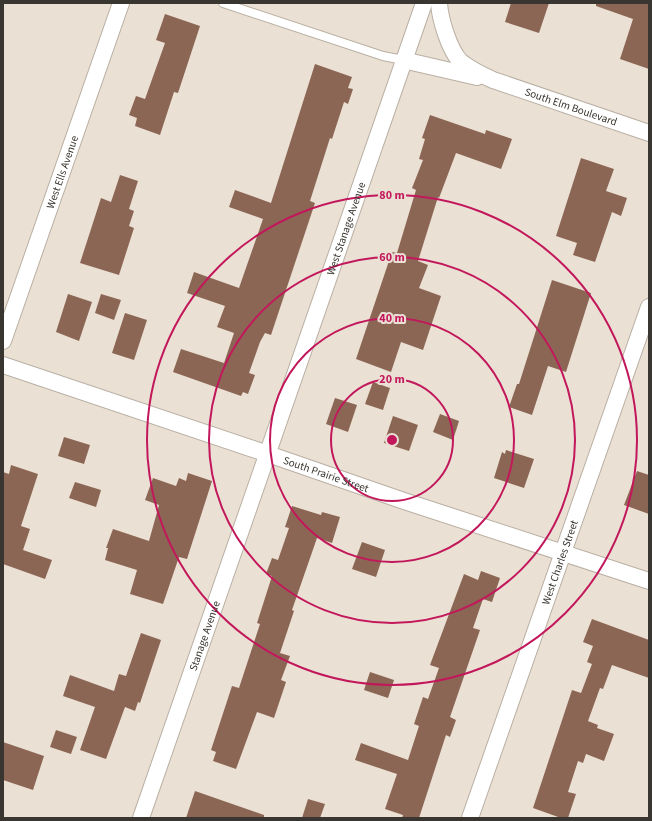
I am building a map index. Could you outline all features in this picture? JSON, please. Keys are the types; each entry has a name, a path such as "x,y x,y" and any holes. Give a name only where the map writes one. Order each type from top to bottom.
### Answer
{"street":[{"name":"West Ells Avenue","path":"3,341 122,3"},
{"name":"West Stanage Avenue","path":"268,454 403,60 424,3"},
{"name":"South Elm Boulevard","path":"439,3 440,16 454,52 461,62 493,80"},
{"name":"South Elm Boulevard","path":"403,60 493,80 649,133"},
{"name":"West Charles Street","path":"470,818 649,307"},
{"name":"South Prairie Street","path":"3,365 404,501 649,581"},
{"name":"Stanage Avenue","path":"141,818 268,454"}],"lane":[{"path":"223,3 383,56 403,60"}],"building":[{"path":"511,3 549,3 539,33 505,22"},
{"path":"596,3 649,3 649,69 620,59 633,19 596,6"},
{"path":"165,14 200,26 178,93 174,92 160,135 135,126 137,118 129,115 136,96 145,99 165,43 156,40"},
{"path":"315,64 352,77 348,88 353,89 348,104 344,102 332,139 330,138 310,201 315,203 271,335 265,333 260,342 249,373 255,375 248,394 243,392 241,396 173,372 181,349 224,363 234,333 217,327 225,306 187,293 194,272 239,288 263,219 229,207 235,190 271,203"},
{"path":"430,115 485,134 486,130 512,139 501,169 456,153 439,198 438,197 418,261 428,265 419,288 441,296 423,350 401,342 391,372 356,359 392,252 397,253 416,190 412,188 423,160 419,159 425,139 422,138"},
{"path":"581,158 614,169 606,191 627,198 621,216 612,212 595,262 573,255 577,243 556,236"},
{"path":"120,175 138,181 129,209 134,211 129,226 134,228 119,275 80,263 101,198 111,202"},
{"path":"552,280 591,293 566,372 548,366 532,415 509,407 517,384 519,384"},
{"path":"68,294 92,302 79,341 56,332"},
{"path":"101,294 121,300 114,320 95,313"},
{"path":"125,313 147,320 134,360 112,353"},
{"path":"373,382 390,388 383,410 365,404"},
{"path":"335,398 357,405 348,432 326,424"},
{"path":"440,414 459,421 453,440 433,432"},
{"path":"393,416 418,425 409,451 384,443"},
{"path":"64,437 90,445 84,464 58,456"},
{"path":"506,450 534,459 524,488 494,478 502,452 505,454"},
{"path":"11,465 38,474 21,526 30,529 23,550 52,560 45,579 3,564 3,472 9,474"},
{"path":"637,471 649,475 649,514 624,505"},
{"path":"188,473 212,481 187,559 179,557 163,604 130,594 137,570 105,560 108,548 106,548 113,529 149,541 159,505 145,500 153,478 176,486 179,478 186,481"},
{"path":"75,482 101,490 96,507 69,498"},
{"path":"292,506 321,515 322,512 340,517 332,543 317,538 292,610 294,611 280,653 290,656 281,680 286,682 274,718 257,712 236,769 213,761 216,752 211,750 232,686 239,688 260,624 257,623 272,576 266,574 272,558 278,560 289,528 285,527"},
{"path":"362,542 385,550 376,577 352,569"},
{"path":"481,571 500,578 492,602 483,599 473,628 480,630 450,717 456,720 450,737 446,735 419,818 402,818 403,815 385,809 397,774 355,760 361,743 408,760 419,726 414,724 423,697 428,699 439,668 430,665 464,574 478,580"},
{"path":"592,619 649,640 649,678 612,665 603,689 600,688 588,721 598,725 597,728 614,734 604,761 586,754 583,763 578,761 568,792 576,794 568,818 561,818 533,808 572,690 581,693 592,664 587,662 593,646 583,642"},
{"path":"141,633 161,640 140,703 138,702 135,711 125,707 106,759 80,750 95,707 63,696 70,675 114,691 119,674 126,676"},
{"path":"370,672 394,680 388,698 364,690"},
{"path":"56,730 77,737 71,754 50,747"},
{"path":"3,742 44,756 33,790 3,780"},
{"path":"195,791 264,815 264,818 186,818"},
{"path":"308,799 325,804 320,818 302,818"}]}
